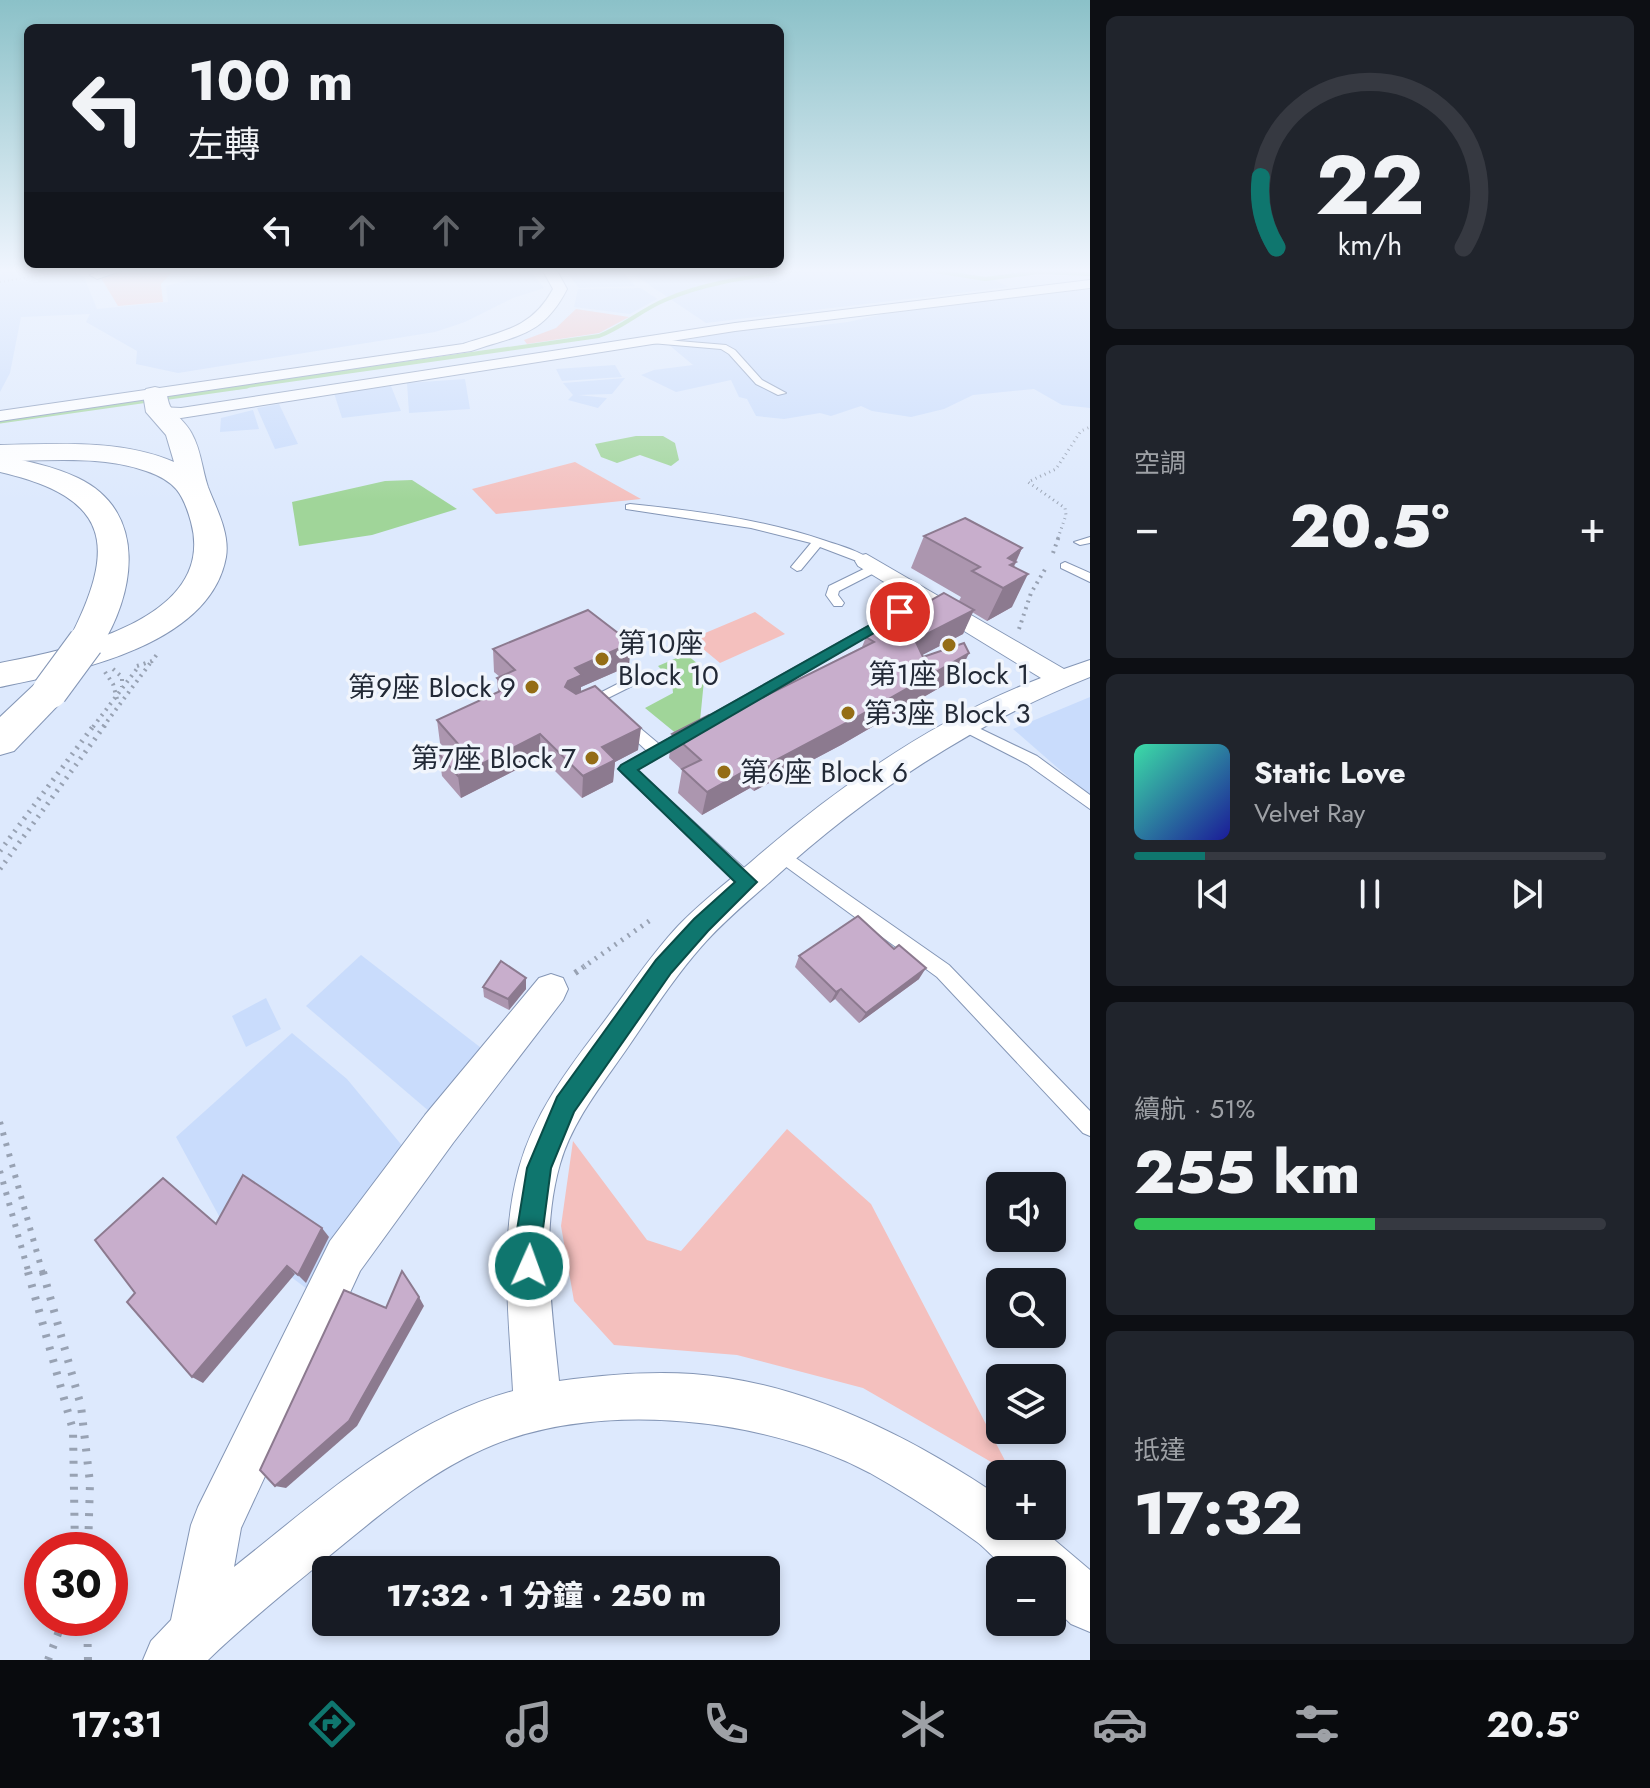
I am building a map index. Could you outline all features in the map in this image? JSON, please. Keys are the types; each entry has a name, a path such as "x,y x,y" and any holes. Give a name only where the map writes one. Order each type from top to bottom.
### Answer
{"main road":[{"path":"0,675 66,661 111,647 144,631 178,607 203,578 210,560 211,542 176,423 150,411 92,447 36,453"},
{"path":"0,453 103,456 151,464 179,474 194,488"},
{"path":"0,464 37,471 66,482 98,505 115,543 115,570 92,653 0,741"}],"street":[{"path":"150,411 469,346"},
{"path":"0,416 150,411 181,413 618,346"},
{"path":"871,564 1006,645 1081,674"},
{"path":"538,1409 529,1236 539,1168 565,1105 664,967 701,925 780,853 885,771 962,725 1081,674"},
{"path":"183,1646 216,1525 345,1256 439,1129 551,989"},
{"path":"183,1646 363,1497 423,1455 490,1422 593,1398 653,1394 715,1398 818,1424 871,1447 928,1478 987,1517 1035,1556"},
{"path":"1066,1583 1090,1605"}],"lane":[{"path":"717,346 732,352 759,382 781,393"},
{"path":"630,507 723,519 818,542 871,564"},
{"path":"797,567 818,542"},
{"path":"838,603 832,595 833,589 871,564"},
{"path":"1065,566 1088,576"},
{"path":"748,882 627,769 900,612"},
{"path":"635,679 591,701 658,752"},
{"path":"962,725 1032,760 1090,803"},
{"path":"780,853 943,971 1090,1126"}],"path":[{"path":"1006,645 1021,627 1031,593 1053,553 1066,515 1065,508 1028,482 1056,469 1081,431 1090,427"},
{"path":"0,851 150,652"},
{"path":"92,653 113,684 118,706"},
{"path":"0,869 152,661"},
{"path":"551,989 652,919"},
{"path":"0,1122 81,1406 90,1483 89,1532"},
{"path":"0,1171 73,1430 75,1532"},
{"path":"48,1660 57,1636"},
{"path":"87,1636 88,1660"}],"shaded area":[{"path":"0,346 15,346 10,373 0,392"},
{"path":"129,346 344,346 178,373 136,364 137,351"},
{"path":"671,346 1090,346 1090,408 1062,405 1034,389 973,395 944,409 911,417 872,411 861,406 831,416 820,413 784,419 756,416 747,399 739,397 731,380 676,392 641,375 654,370 693,365"},
{"path":"615,365 622,377 562,381 556,369"},
{"path":"625,378 612,394 578,395 607,398 598,408 568,400 573,395 563,383"},
{"path":"465,379 470,409 409,413 407,383"},
{"path":"391,386 401,411 342,418 334,393"},
{"path":"279,404 298,444 275,449 257,408"},
{"path":"253,410 259,429 220,432 221,418"},
{"path":"636,436 663,436 675,443 679,460 671,466 640,455 617,463 601,457 595,444"},
{"path":"575,462 641,499 496,514 472,489"},
{"path":"412,480 457,509 372,535 299,546 292,502 385,481"},
{"path":"755,612 785,634 720,663 691,639"},
{"path":"686,654 705,670 700,721 678,735 645,708 673,693 672,681 658,666"},
{"path":"1090,697 1090,796 1013,729"},
{"path":"361,955 485,1051 430,1112 306,1006"},
{"path":"266,998 281,1029 246,1047 232,1016"},
{"path":"292,1033 347,1079 409,1154 315,1295 225,1227 176,1137"},
{"path":"787,1129 871,1204 986,1424 986,1444 996,1444 1005,1460 988,1460 863,1388 737,1355 614,1345 574,1301 561,1226 573,1141 647,1240 681,1251"}],"building":[{"path":"965,518 1022,548 1008,558 1016,562 1010,565 1028,574 1003,588 972,571 980,567 924,536"},
{"path":"944,593 974,610 915,640 923,657 964,643 969,653 850,721 761,768 757,764 707,792 682,769 701,760 672,734 709,715 715,721 874,642 866,637"},
{"path":"588,610 631,643 575,668 582,675 568,681 565,687 576,694 595,686 641,728 602,747 615,760 583,776 540,734 458,776 439,754 459,745 437,720 507,688 497,678 515,670 493,649"},
{"path":"858,916 894,949 899,945 926,968 866,1013 841,989 836,992 799,956"},
{"path":"501,961 526,978 508,999 483,987"},
{"path":"243,1175 322,1228 298,1275 287,1266 192,1377 127,1302 135,1293 95,1240 163,1178 216,1224"},
{"path":"402,1271 419,1297 349,1421 275,1486 260,1470 344,1290 386,1308"}],"waterway":[{"path":"233,388 525,346"},
{"path":"0,421 247,386"}],"place":[{"name":"第1座 Block 1","path":"949,645"},
{"name":"第10座 Block 10","path":"602,659"},
{"name":"第9座 Block 9","path":"532,687"},
{"name":"第3座 Block 3","path":"848,713"},
{"name":"第7座 Block 7","path":"592,758"},
{"name":"第6座 Block 6","path":"724,772"}],"route":[{"path":"529,1266 529,1236 539,1168 565,1105 664,967 701,925 748,882 627,769 900,612"}]}
